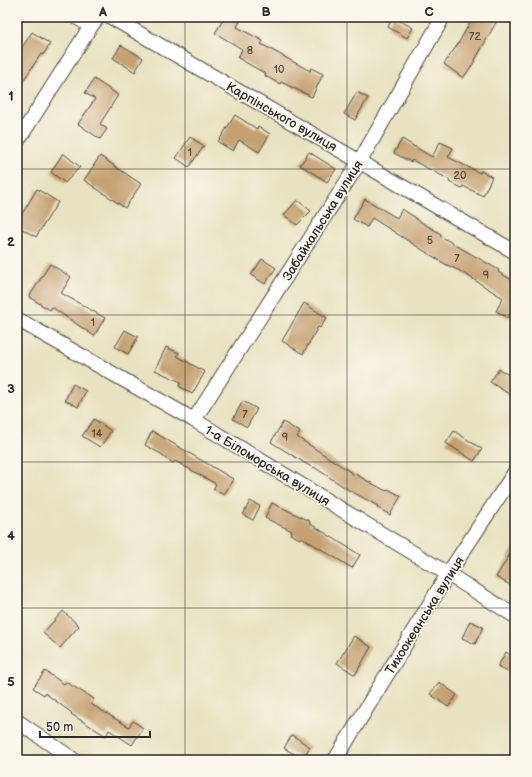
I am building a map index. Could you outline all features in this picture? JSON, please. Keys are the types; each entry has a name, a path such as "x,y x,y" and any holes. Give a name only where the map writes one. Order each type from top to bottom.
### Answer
{"street":[{"path":"17,142 94,22 76,17"},
{"name":"Карпінського вулиця","path":"112,17 515,252"},
{"name":"Забайкальська вулиця","path":"194,420 360,161 443,17"},
{"name":"1-а Біломорська вулиця","path":"17,319 194,420 515,616"},
{"name":"Тихоокеанська вулиця","path":"335,760 448,574 515,472"},
{"path":"17,721 74,760"}],"building":[{"path":"225,17 234,17 240,21 237,27 263,41 261,44 310,71 311,68 323,74 312,97 281,82 280,84 238,58 242,49 215,33"},
{"path":"393,17 413,28 407,38 388,27"},
{"path":"473,17 499,17 473,64 463,78 444,64 458,44"},
{"path":"32,32 50,44 43,55 41,54 17,90 17,55"},
{"path":"121,45 143,58 135,72 113,58"},
{"path":"94,79 118,95 100,124 107,129 100,139 78,124 95,99 85,93"},
{"path":"357,92 368,98 355,120 344,114"},
{"path":"235,115 257,129 258,126 270,134 259,152 239,140 233,151 218,142"},
{"path":"190,137 204,146 189,167 176,158"},
{"path":"402,139 432,157 440,142 453,148 448,157 480,173 481,171 492,177 483,196 463,186 462,188 449,182 450,180 412,160 411,162 394,153"},
{"path":"309,152 336,169 327,182 300,165"},
{"path":"63,153 80,167 65,183 51,172"},
{"path":"100,156 141,184 125,208 84,180"},
{"path":"37,189 58,202 36,237 17,226 17,222"},
{"path":"365,199 397,218 402,209 441,234 440,236 499,270 498,272 514,281 515,278 515,307 508,318 496,311 503,298 460,271 445,264 372,218 367,227 353,219"},
{"path":"297,200 311,211 297,225 284,215"},
{"path":"262,259 276,268 265,284 251,275"},
{"path":"50,264 71,277 61,293 105,318 94,336 52,307 50,310 29,297"},
{"path":"304,303 327,318 320,328 318,327 303,354 282,341"},
{"path":"125,330 138,337 128,354 115,347"},
{"path":"166,347 179,353 177,356 205,372 192,394 179,386 181,382 155,370"},
{"path":"499,369 515,379 515,398 490,382"},
{"path":"73,384 86,391 78,407 65,400"},
{"path":"243,401 257,409 247,427 233,419"},
{"path":"94,419 111,431 100,447 82,436"},
{"path":"283,422 300,432 297,437 355,475 386,491 388,489 401,496 390,515 377,507 378,506 347,489 314,467 313,468 271,442"},
{"path":"152,431 233,479 224,495 213,489 216,484 175,461 173,463 162,456 163,455 145,445"},
{"path":"454,431 482,449 474,461 446,443"},
{"path":"250,501 260,506 253,520 243,515"},
{"path":"272,503 310,521 309,523 360,555 352,568 301,537 300,539 290,534 292,531 265,518"},
{"path":"515,546 515,588 496,577"},
{"path":"63,611 79,626 60,648 43,633"},
{"path":"470,621 483,627 475,644 462,638"},
{"path":"354,636 371,647 355,675 337,663"},
{"path":"506,652 515,658 515,666 511,674 498,666"},
{"path":"45,671 64,684 66,682 94,699 91,704 129,727 133,721 143,728 132,745 109,730 106,736 71,714 72,713 45,693 44,695 33,688"},
{"path":"439,682 457,695 448,707 430,694"},
{"path":"292,735 310,747 302,759 284,748"}]}
